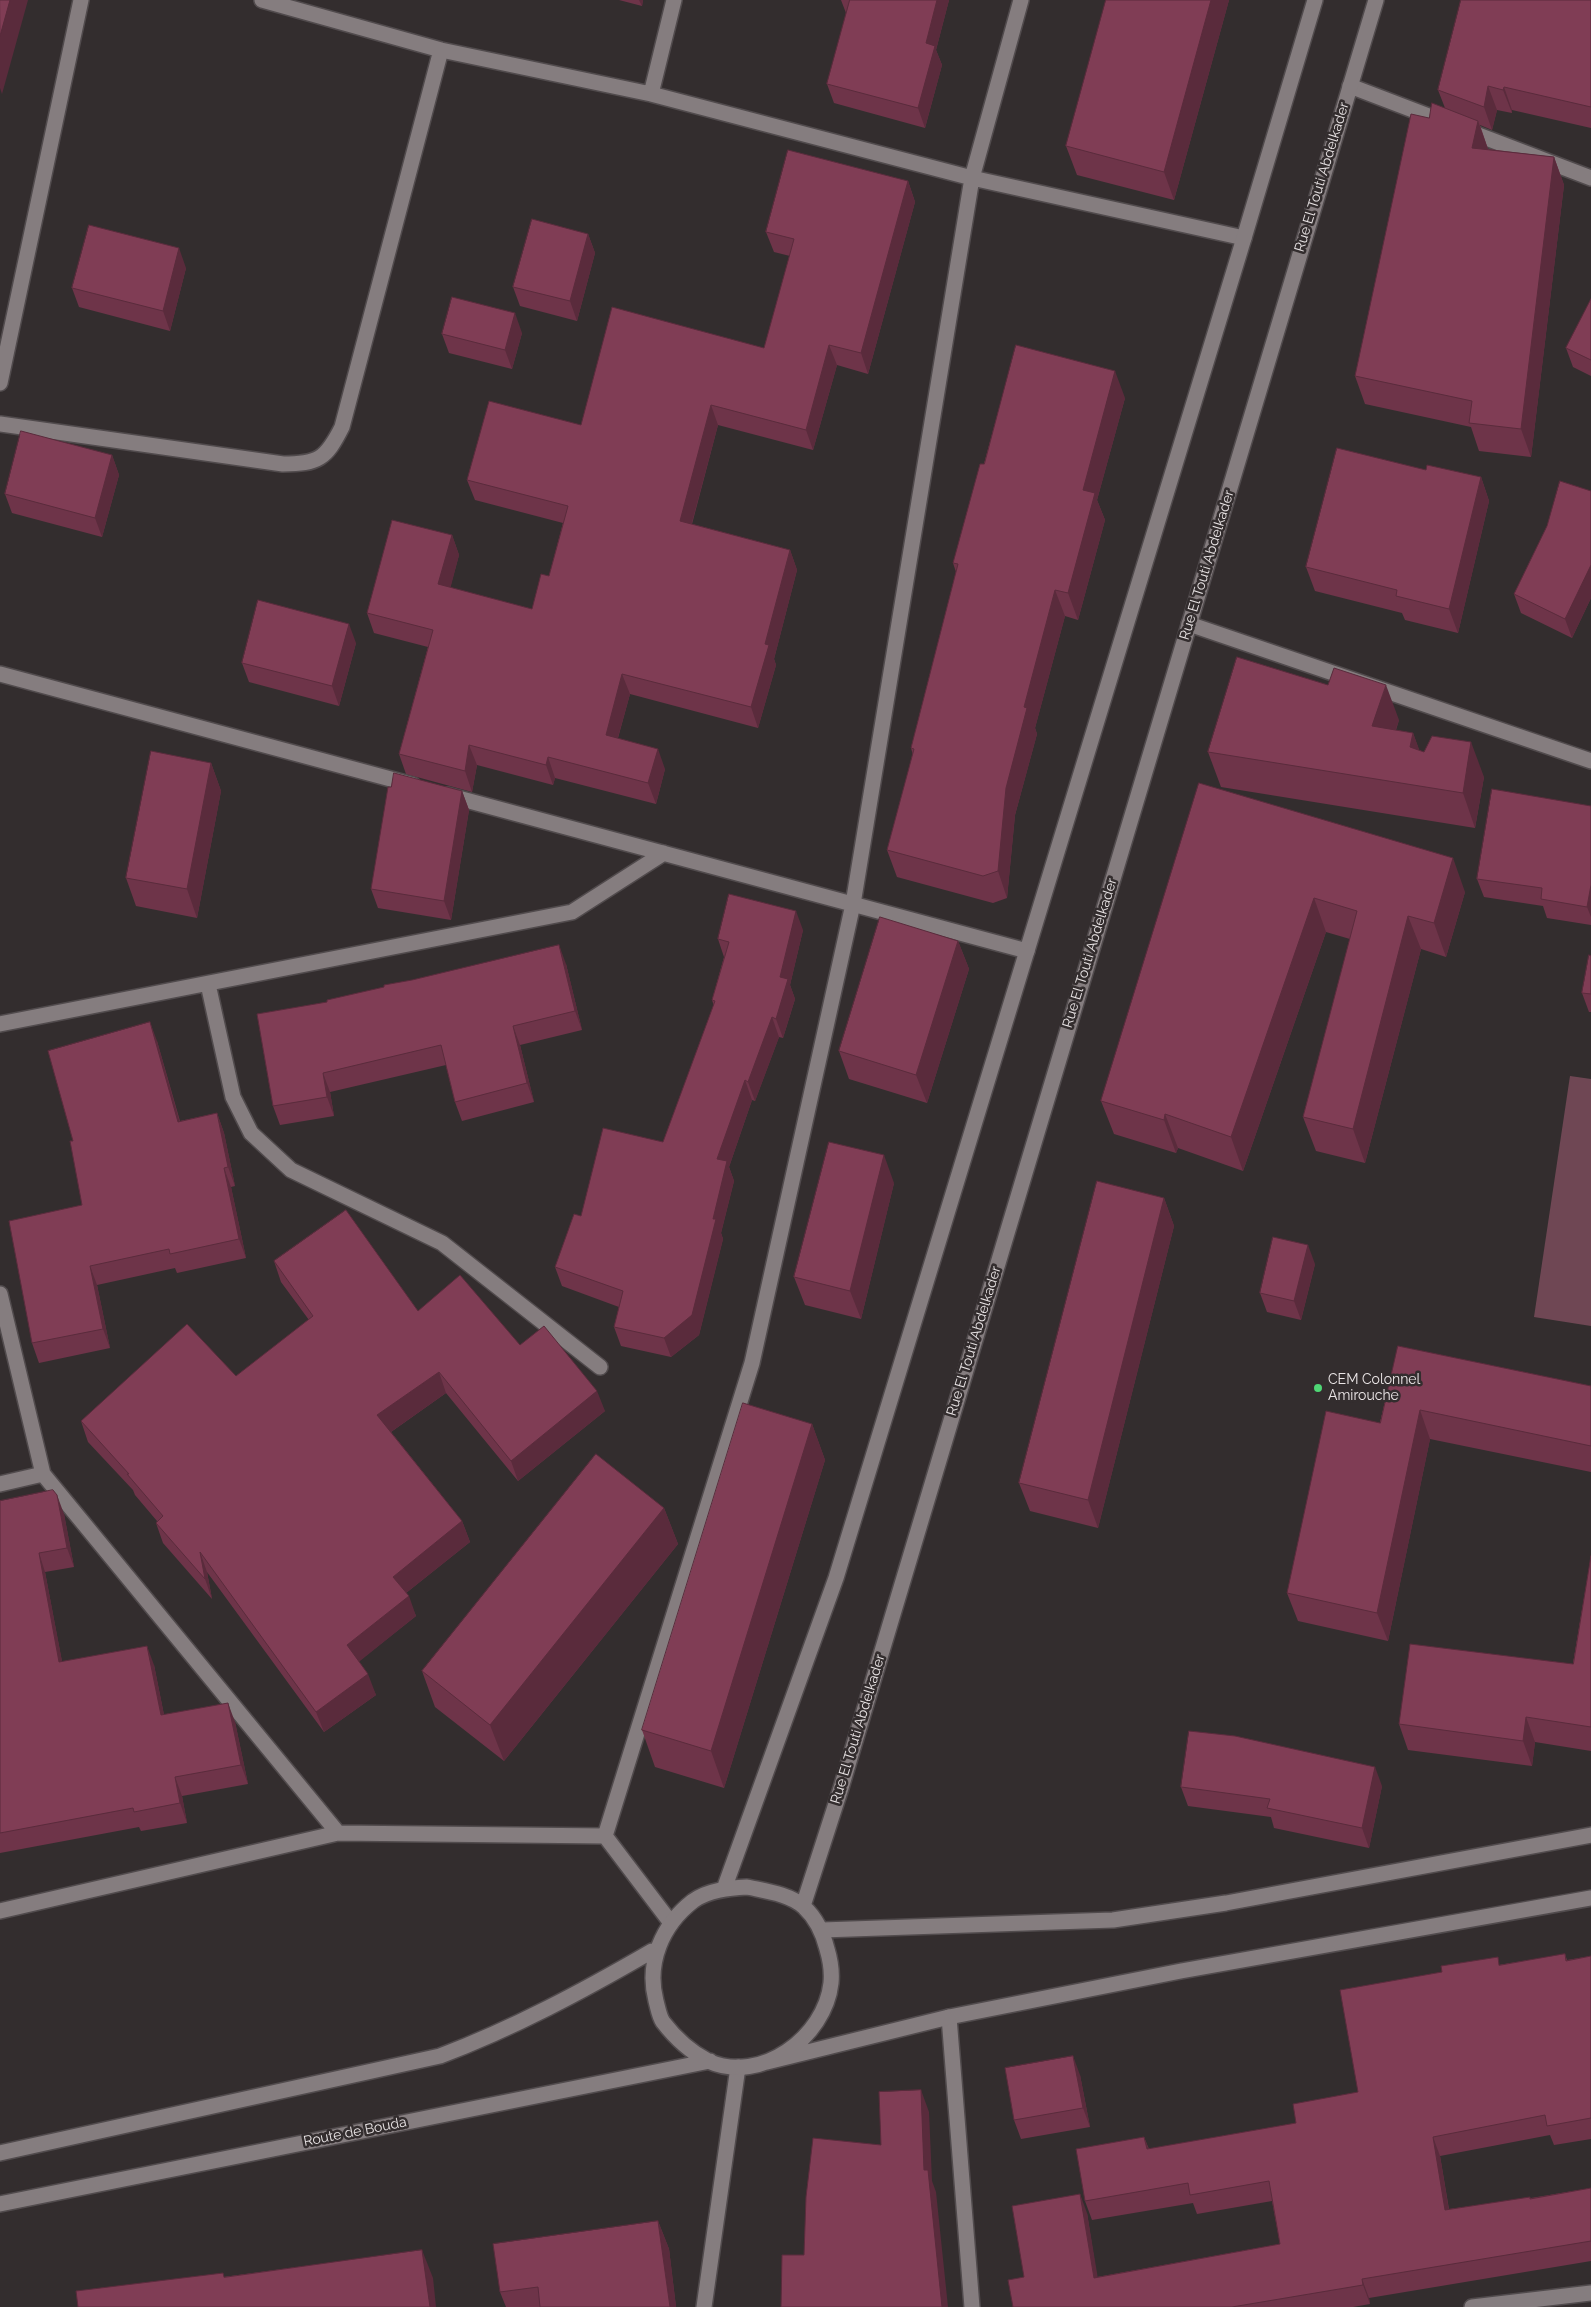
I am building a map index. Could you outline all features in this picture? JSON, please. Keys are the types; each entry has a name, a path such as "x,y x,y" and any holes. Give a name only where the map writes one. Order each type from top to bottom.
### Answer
{"street":[{"path":"0,383 81,0"},
{"path":"262,0 441,50 651,94 972,178 1244,238"},
{"path":"651,94 674,0"},
{"path":"604,1836 752,1363 853,904 972,178 1020,0"},
{"path":"724,1889 836,1578 1315,0"},
{"name":"Rue El Touti Abdelkader","path":"803,1906 850,1759 1376,0"},
{"path":"0,424 283,464 305,464 320,458 331,449 342,427 441,50"},
{"path":"1350,86 1591,178"},
{"path":"1189,624 1591,761"},
{"path":"0,674 1027,951"},
{"path":"0,1024 572,912 664,853"},
{"path":"208,984 233,1097 252,1133 291,1170 442,1243 600,1367"},
{"path":"0,1294 43,1474 338,1833"},
{"path":"0,1484 43,1474"},
{"path":"0,1911 338,1833 604,1836"},
{"path":"822,1930 1113,1920 1226,1903 1591,1835"},
{"path":"604,1836 671,1923"},
{"path":"767,2062 800,2043 816,2024 825,2005 831,1983 829,1957 822,1930 803,1906 778,1894 747,1887 724,1889 694,1900 671,1923 656,1951 652,1984 660,2018 680,2044 710,2061 738,2067 767,2062 948,2017 1181,1970 1591,1898"},
{"path":"0,2154 440,2056 481,2041 566,2000 652,1951 656,1951"},
{"path":"948,2017 972,2307"},
{"name":"Route de Bouda","path":"0,2204 710,2061"},
{"path":"704,2307 738,2067"},
{"path":"1472,2307 1591,2294"}],"shaded area":[{"path":"1570,1076 1591,1079 1591,1326 1534,1317"}],"building":[{"path":"0,0 10,0 0,36"},
{"path":"850,0 937,0 926,43 935,46 918,108 827,84"},
{"path":"1106,0 1211,0 1164,172 1066,146"},
{"path":"1461,0 1591,0 1591,107 1504,87 1503,90 1488,86 1484,107 1438,90"},
{"path":"1432,103 1478,121 1472,148 1554,157 1521,429 1469,423 1472,401 1355,376 1411,114 1429,118"},
{"path":"788,150 908,181 861,353 829,345 806,430 711,405 680,521 790,550 765,644 769,645 751,707 622,674 606,735 658,749 648,783 548,757 546,765 469,745 465,771 399,754 433,630 367,613 392,520 452,535 438,584 532,609 541,574 549,576 568,506 467,480 489,401 581,425 612,307 764,348 794,239 766,232"},
{"path":"532,219 588,234 570,301 513,287"},
{"path":"89,225 179,248 163,311 72,288"},
{"path":"452,297 515,313 505,350 442,334"},
{"path":"1591,299 1591,360 1566,348"},
{"path":"1016,345 1115,371 1083,490 1095,493 1068,593 1055,590 1024,707 1027,708 1006,788 998,871 983,876 887,850 914,749 911,748 958,564 953,563 980,464 984,464"},
{"path":"21,431 112,455 95,518 5,494"},
{"path":"1337,448 1426,470 1427,465 1481,477 1449,609 1396,596 1397,590 1306,567"},
{"path":"1560,481 1591,491 1591,565 1565,619 1514,594 1547,526"},
{"path":"258,600 349,624 332,686 242,663"},
{"path":"1237,657 1328,685 1334,668 1386,685 1372,726 1413,733 1410,747 1424,752 1432,736 1471,742 1463,793 1208,752"},
{"path":"151,751 211,763 187,889 126,878"},
{"path":"394,773 462,791 444,901 371,889 388,787 391,787"},
{"path":"1199,783 1453,858 1434,923 1408,916 1353,1129 1303,1117 1357,911 1314,898 1231,1137 1165,1114 1164,1120 1101,1101"},
{"path":"1492,789 1591,806 1591,885 1587,907 1541,899 1542,888 1477,879"},
{"path":"729,894 796,911 780,977 788,979 776,1019 772,1017 748,1082 745,1080 717,1159 727,1161 713,1219 716,1219 692,1315 664,1338 614,1327 623,1291 555,1267 574,1214 581,1216 603,1128 663,1142 715,1001 712,1000 729,942 718,939"},
{"path":"880,917 958,941 916,1075 839,1051"},
{"path":"559,945 575,1011 513,1026 527,1083 455,1102 441,1045 323,1073 327,1097 273,1106 257,1014 327,1002 327,1000 384,987 384,985"},
{"path":"1589,955 1591,956 1591,994 1582,993"},
{"path":"150,1022 178,1122 217,1113 228,1167 224,1168 239,1239 170,1254 169,1249 90,1266 103,1329 32,1343 9,1221 82,1205 70,1141 73,1141 48,1051"},
{"path":"829,1142 884,1155 850,1291 794,1277"},
{"path":"1097,1181 1164,1198 1088,1500 1019,1483"},
{"path":"346,1210 418,1311 460,1275 520,1345 544,1326 597,1391 511,1461 439,1372 377,1415 462,1521 393,1577 409,1596 347,1645 368,1674 316,1712 200,1552 205,1579 156,1523 163,1516 127,1474 129,1474 81,1421 187,1324 236,1376 313,1316 274,1261"},
{"path":"1273,1237 1308,1245 1294,1301 1260,1293"},
{"path":"1398,1346 1591,1386 1591,1446 1420,1410 1377,1613 1287,1593 1326,1411 1380,1423"},
{"path":"743,1403 812,1424 711,1751 642,1730"},
{"path":"596,1454 664,1508 490,1725 422,1671"},
{"path":"53,1490 57,1495 67,1548 39,1553 59,1662 147,1646 161,1715 228,1703 241,1765 175,1777 180,1803 134,1812 133,1808 0,1833 0,1501"},
{"path":"1591,1556 1591,1727 1526,1717 1523,1741 1399,1724 1410,1644 1573,1664"},
{"path":"1189,1731 1235,1736 1375,1767 1362,1828 1267,1808 1270,1799 1181,1787"},
{"path":"1565,1954 1566,1961 1591,1956 1591,2118 1547,2126 1545,2115 1433,2137 1445,2210 1530,2197 1530,2199 1591,2188 1591,2241 1362,2279 1363,2285 1232,2307 1013,2307 1008,2280 1024,2277 1012,2206 1080,2194 1094,2278 1280,2244 1269,2181 1190,2195 1188,2183 1085,2201 1076,2149 1144,2137 1147,2149 1296,2123 1293,2104 1358,2092 1340,1990 1442,1972 1441,1966 1498,1957 1499,1965"},
{"path":"1073,2056 1083,2108 1014,2120 1005,2068"},
{"path":"921,2090 924,2170 928,2170 942,2307 781,2307 782,2255 804,2255 806,2197 813,2138 881,2145 879,2092"},
{"path":"658,2221 670,2307 540,2307 538,2287 500,2292 493,2244"},
{"path":"422,2250 430,2307 78,2307 76,2291 223,2273 224,2277"}],"place":[{"name":"CEM Colonnel Amirouche","path":"1318,1388"}]}
